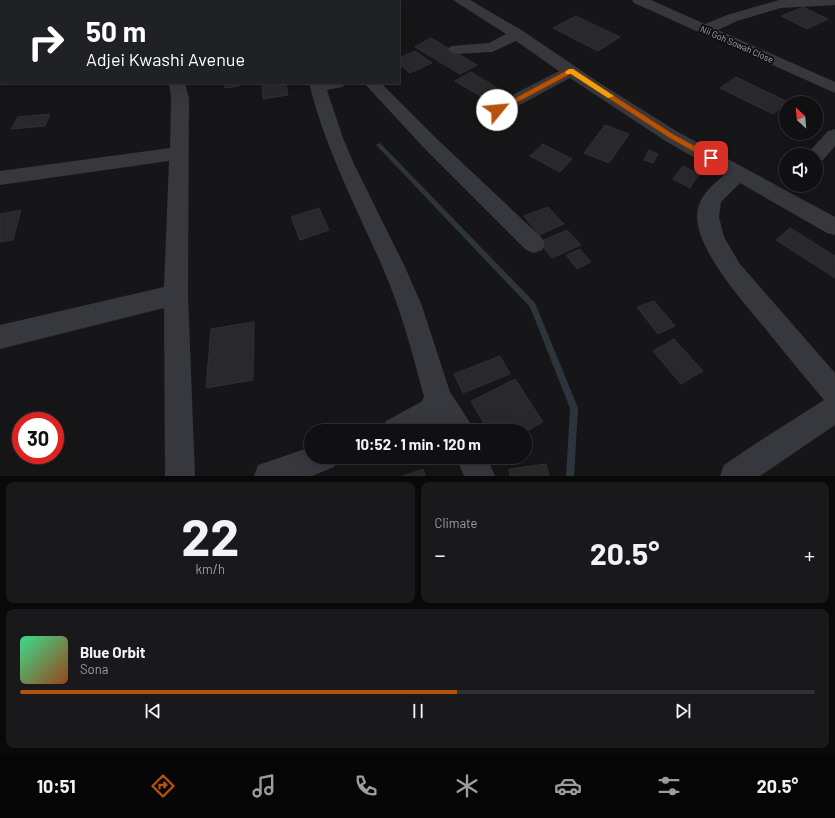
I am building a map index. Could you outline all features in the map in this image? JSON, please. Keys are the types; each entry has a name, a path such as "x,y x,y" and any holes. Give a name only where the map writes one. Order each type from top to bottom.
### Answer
{"street":[{"path":"460,0 518,34 670,136 738,173 779,188"},
{"name":"Nii Goh Sowah Close","path":"639,0 835,88"},
{"path":"705,30 732,18 780,4 835,1"},
{"path":"456,49 492,46 518,34"},
{"path":"497,110 571,71"},
{"path":"177,84 180,98 180,153 176,295 180,378 180,476"},
{"path":"324,84 320,98 343,160 406,294 438,398 455,424"},
{"path":"373,84 431,144 534,244"},
{"path":"822,148 835,134"},
{"path":"0,178 180,153"},
{"path":"738,173 711,199 708,217 714,238 732,271 835,394"},
{"path":"787,192 835,227"},
{"path":"0,337 176,295"},
{"path":"409,424 431,412 438,398"},
{"path":"735,476 765,454 835,409"},
{"path":"269,476 304,464"},
{"path":"474,464 480,476"}],"building":[{"path":"803,7 828,19 807,29 781,16"},
{"path":"576,16 620,37 598,51 553,28"},
{"path":"431,38 477,65 460,74 415,47"},
{"path":"415,51 432,63 410,73 400,65 400,58"},
{"path":"471,72 504,92 488,101 455,81"},
{"path":"736,77 779,98 779,109 773,114 720,88"},
{"path":"225,84 238,84 239,86 225,88"},
{"path":"262,84 286,84 288,95 263,99"},
{"path":"50,114 45,126 11,129 18,117"},
{"path":"605,125 629,134 609,163 584,153"},
{"path":"543,144 572,159 560,172 530,156"},
{"path":"649,150 658,154 653,163 644,160"},
{"path":"683,166 699,174 690,188 673,179"},
{"path":"548,207 564,224 539,235 524,216"},
{"path":"319,208 329,230 300,240 291,217"},
{"path":"21,210 13,240 0,242 0,214"},
{"path":"790,228 835,256 835,278 776,240"},
{"path":"567,230 581,245 552,258 539,242"},
{"path":"580,249 591,262 577,269 566,255"},
{"path":"654,301 675,326 658,334 637,307"},
{"path":"254,322 253,380 206,388 211,329"},
{"path":"674,339 703,371 681,384 653,351"},
{"path":"500,356 510,374 463,393 454,374"},
{"path":"515,379 543,422 532,428 532,424 484,424 471,401"},
{"path":"546,464 549,476 510,476 509,469"},
{"path":"423,469 425,476 403,476"}],"waterway":[{"path":"379,145 533,305 574,408 570,476"}],"slow traffic":[{"path":"569,72 571,71 610,96"}],"route":[{"path":"497,110 571,71 670,136 711,158"}]}
